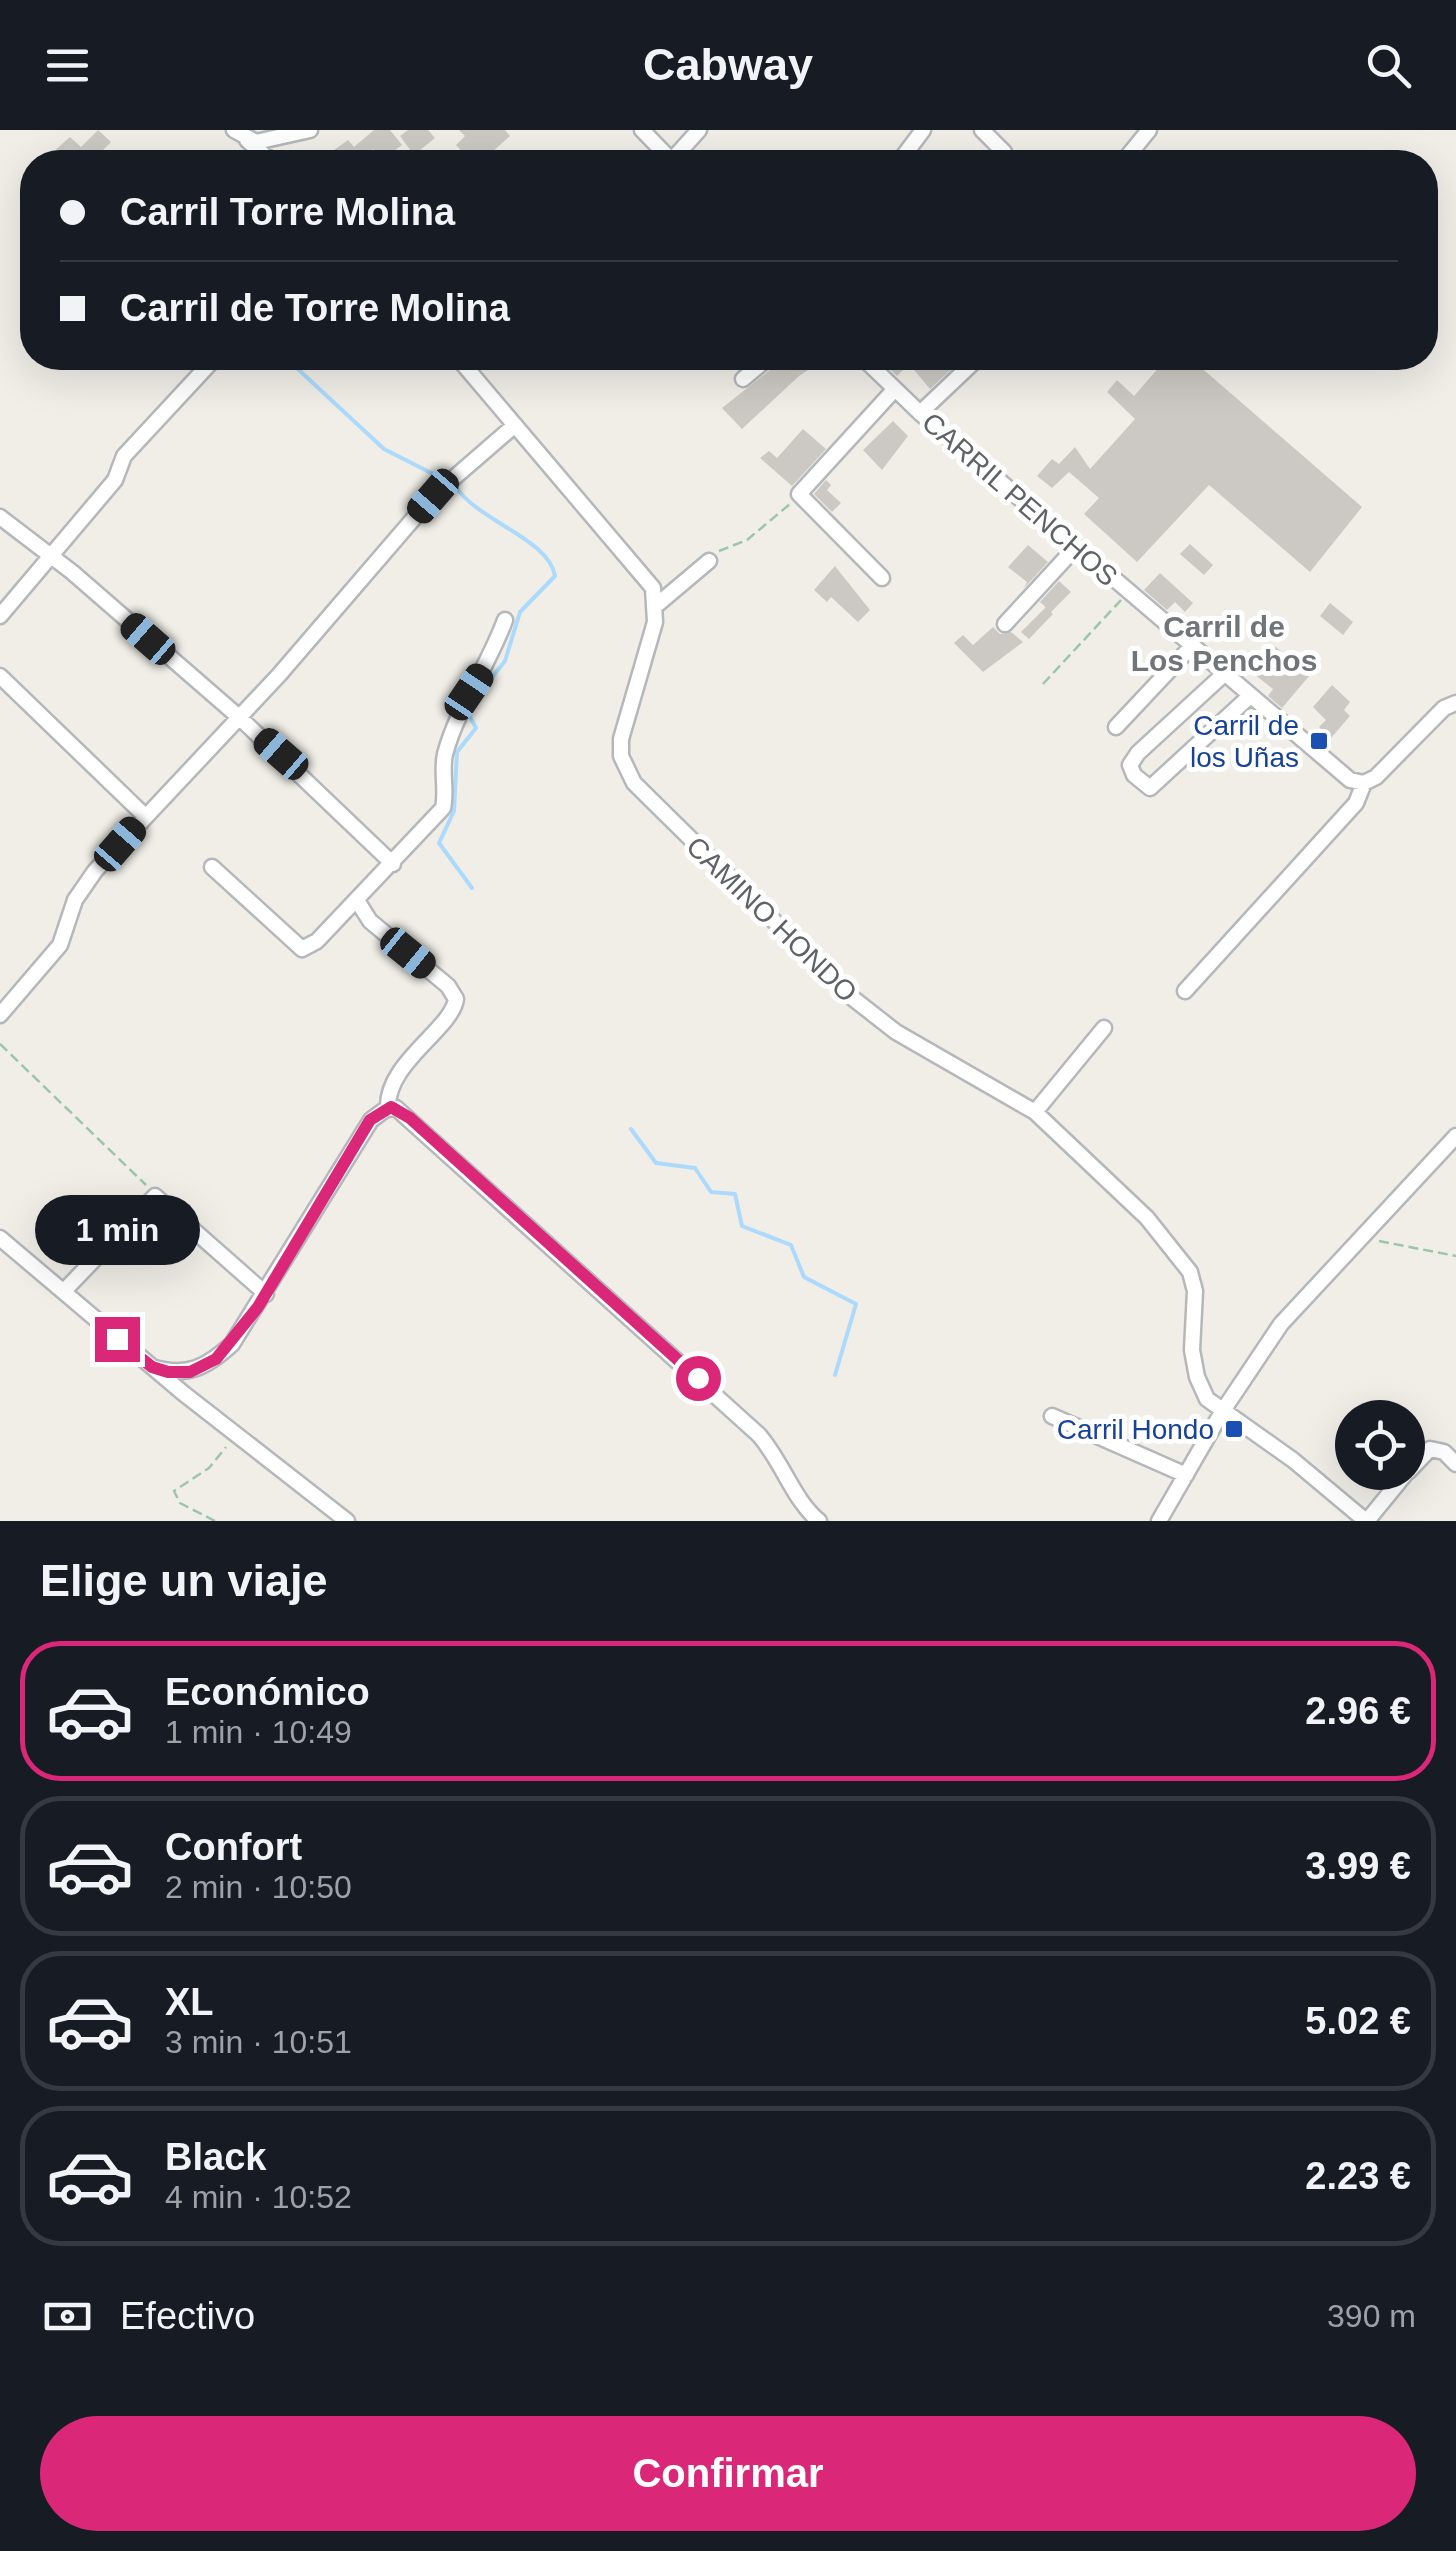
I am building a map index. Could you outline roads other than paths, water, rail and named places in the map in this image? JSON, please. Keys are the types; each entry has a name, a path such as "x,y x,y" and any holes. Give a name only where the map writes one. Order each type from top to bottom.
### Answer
{"street":[{"path":"259,146 310,130"},
{"path":"642,130 661,150"},
{"path":"682,150 699,130"},
{"path":"908,150 924,130"},
{"path":"982,130 1002,150"},
{"path":"1133,150 1149,130"},
{"path":"0,616 115,480 124,456 203,370"},
{"path":"468,370 648,579 658,604 709,561"},
{"path":"742,379 753,370"},
{"name":"CARRIL PENCHOS","path":"875,370 1250,696 1350,780 1364,783"},
{"path":"920,413 965,370"},
{"path":"882,578 799,497 802,486 894,390"},
{"path":"0,1014 60,945 81,888 240,718 433,496 516,426"},
{"path":"0,517 240,718 302,773 393,864"},
{"path":"1005,624 1076,547"},
{"name":"CAMINO HONDO","path":"658,604 620,739 621,756 634,783 860,1003 909,1040 1035,1112 1180,1255 1195,1291 1192,1350 1197,1377 1208,1399 1222,1412"},
{"path":"212,867 297,948 317,941 443,808 445,755 458,713 494,650 505,620"},
{"path":"1116,727 1192,646"},
{"path":"1224,674 1138,753 1130,765 1134,775 1150,788 1250,696"},
{"path":"0,676 145,816"},
{"path":"1185,991 1356,804 1364,783 1390,766 1444,708 1456,703"},
{"path":"178,1390 178,1378 232,1344 370,1120 388,1108 390,1092 414,1052 453,1011 456,999 448,986 370,921 358,902"},
{"path":"1035,1112 1104,1028"},
{"path":"388,1108 410,1118 748,1425 781,1462 798,1499 820,1521"},
{"path":"1159,1521 1222,1412 1280,1324 1456,1136"},
{"path":"64,1291 155,1196 266,1294"},
{"path":"0,1238 178,1390 347,1521"},
{"path":"152,1367 190,1372"},
{"path":"1222,1412 1293,1460 1366,1521 1392,1490"},
{"path":"1052,1416 1186,1475"},
{"path":"1425,1454 1430,1449 1444,1452 1456,1464"}],"waterway":[{"path":"299,370 384,449 441,478"},
{"path":"456,487 480,510 540,551 555,576 520,612 505,661 474,700"},
{"path":"468,713 476,728 457,752 454,811 439,843 472,888"},
{"path":"631,1129 656,1163 695,1168 711,1192 735,1194 742,1226 791,1245 804,1277 856,1304 835,1375"}],"place":[{"name":"Carril de los Uñas","path":"1319,741"},
{"name":"Carril Hondo","path":"1234,1429"}],"district":[{"name":"Carril de Los Penchos","path":"1224,644"}]}
